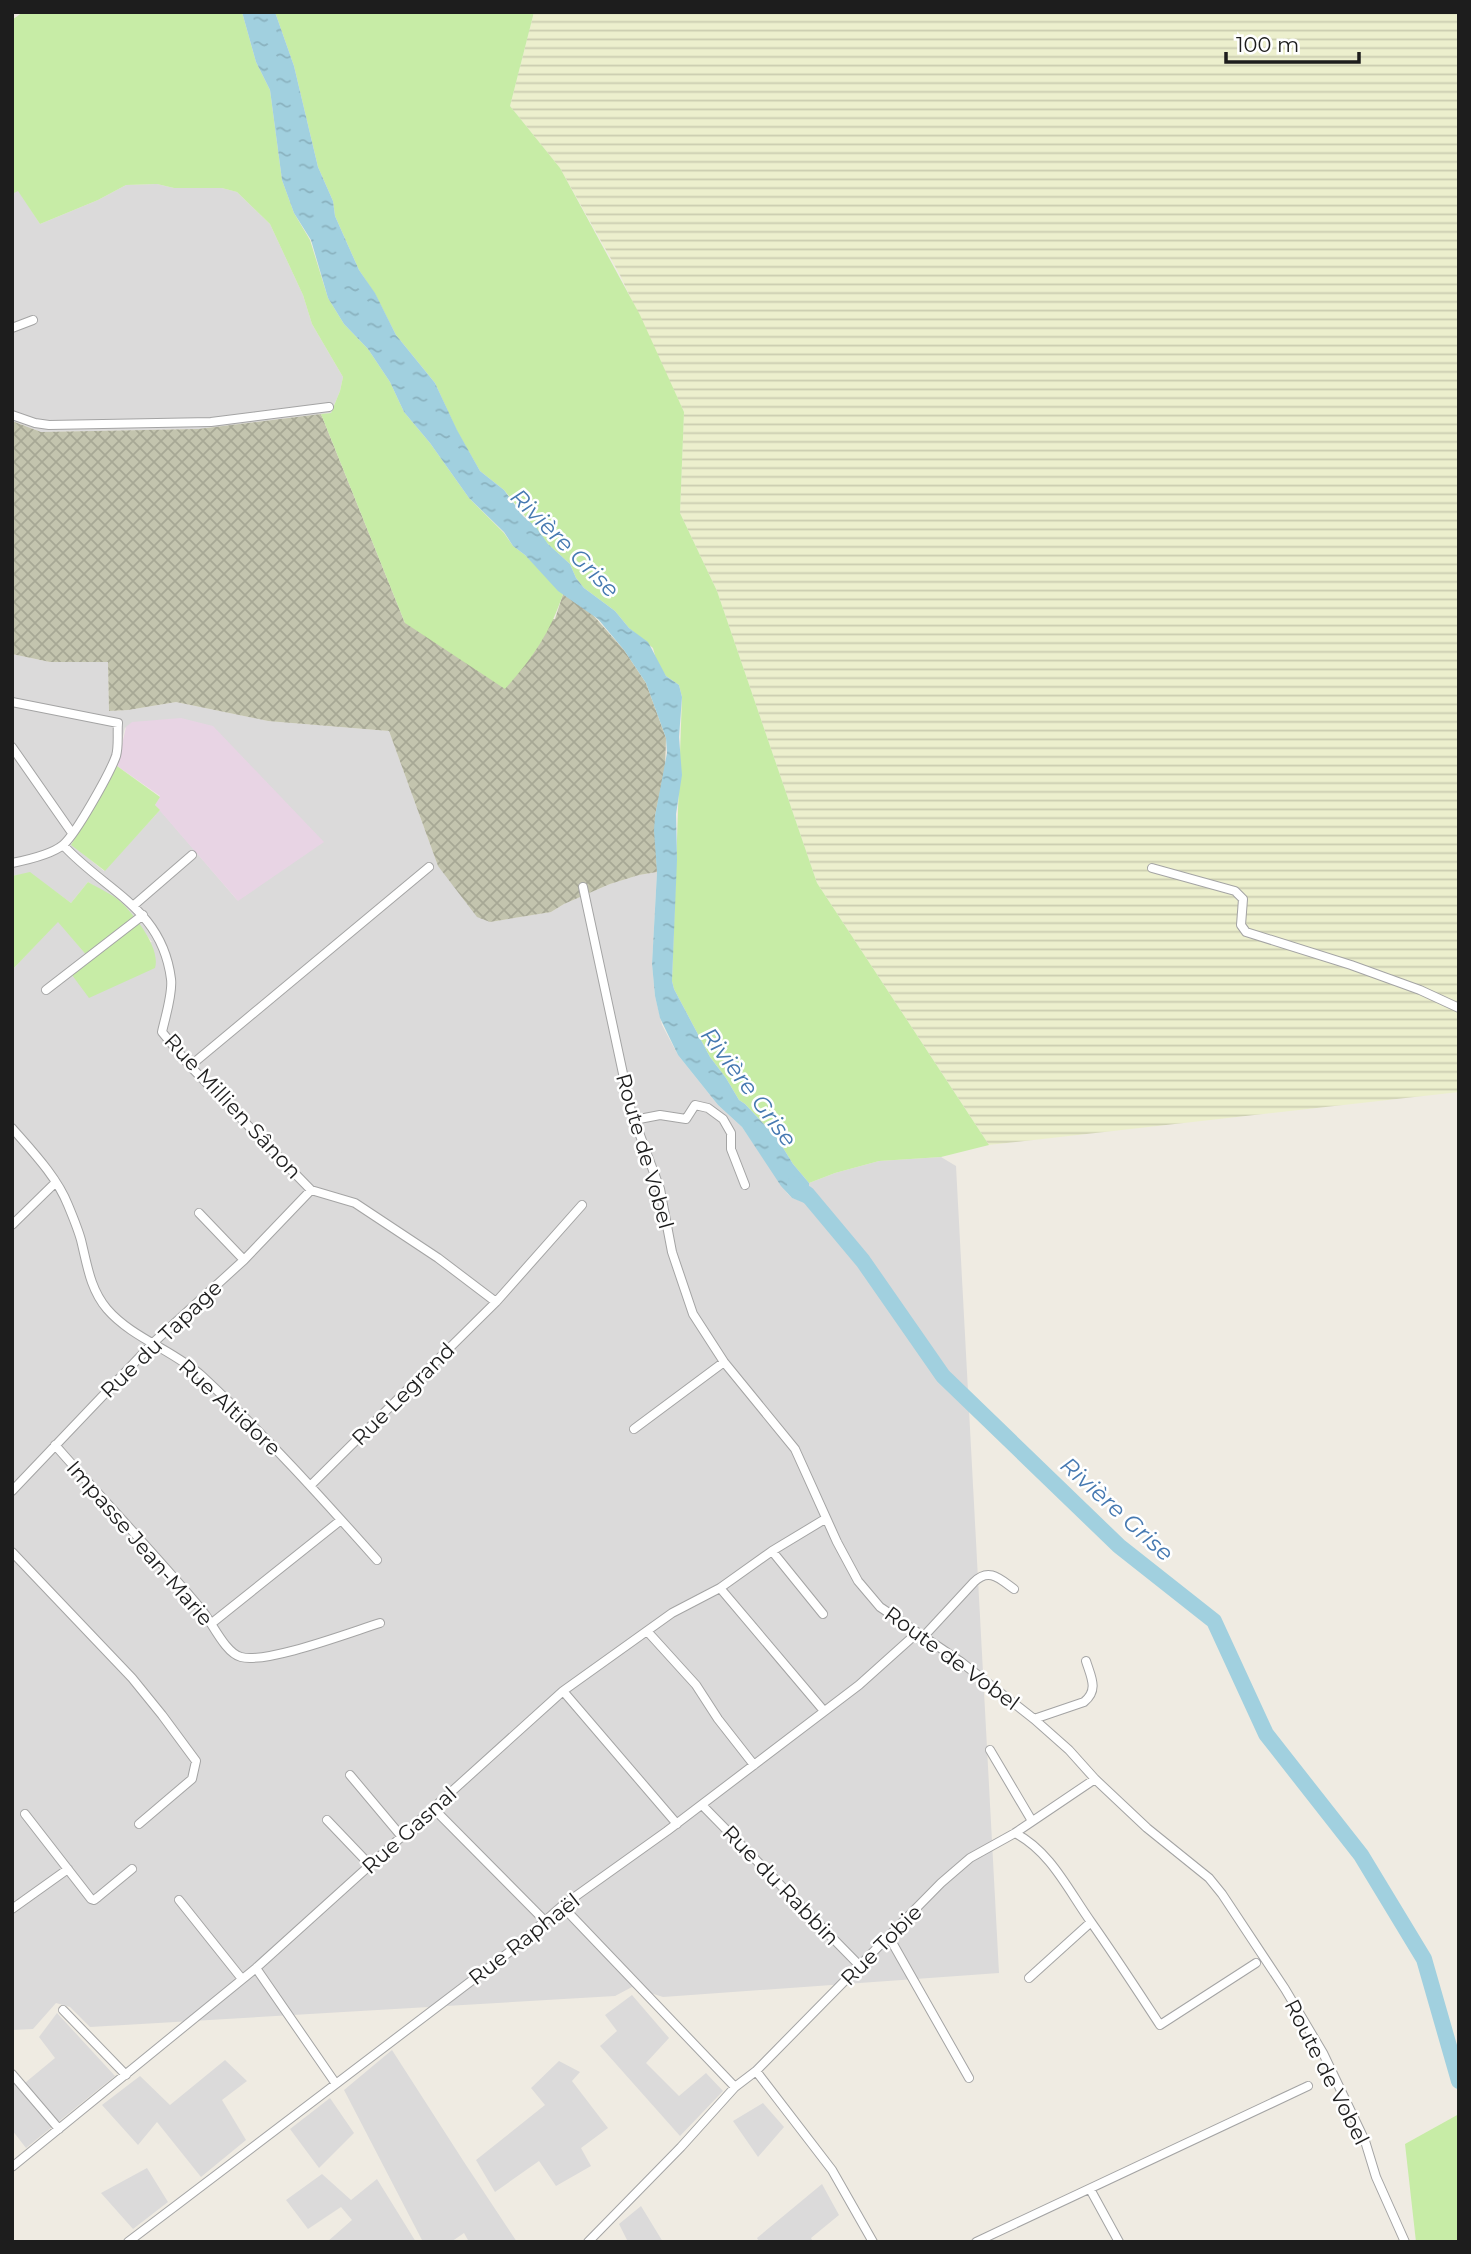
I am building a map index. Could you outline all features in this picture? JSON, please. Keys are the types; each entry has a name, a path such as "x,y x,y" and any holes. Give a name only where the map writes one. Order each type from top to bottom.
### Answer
{"street":[{"path":"12,328 33,320"},
{"path":"12,415 49,425 211,422 329,407"},
{"path":"12,702 118,723 116,755 86,814 63,845 30,859 12,863"},
{"path":"12,747 72,833"},
{"name":"Rue Millien Sânon","path":"63,845 148,921 161,945 172,981 162,1032 190,1066 311,1189 355,1203 439,1258 496,1302"},
{"path":"133,906 192,855"},
{"path":"190,1066 429,867"},
{"path":"1152,868 1235,891 1243,899 1241,925 1246,932 1351,965 1420,990 1459,1008"},
{"name":"Route de Vobel","path":"583,887 634,1120 660,1189 672,1252 693,1314 724,1362 795,1449 825,1519 858,1581 880,1606 1034,1719 1147,1828 1209,1878 1241,1920 1291,1999 1348,2103 1365,2141 1376,2178 1405,2242"},
{"path":"47,990 143,915"},
{"path":"634,1120 660,1115 686,1119 695,1105 708,1108 723,1119 729,1129 731,1149 745,1185"},
{"name":"Rue Altidore","path":"12,1128 67,1202 80,1238 89,1279 104,1306 119,1322 200,1374 311,1485 377,1560"},
{"path":"12,1225 55,1183"},
{"name":"Rue du Tapage","path":"12,1490 154,1342 244,1261 311,1189"},
{"name":"Rue Legrand","path":"311,1485 496,1302 582,1205"},
{"path":"199,1213 244,1261"},
{"path":"634,1429 724,1362"},
{"name":"Impasse Jean-Marie","path":"55,1446 162,1563 212,1623 228,1650 241,1657 265,1657 380,1623"},
{"name":"Rue Gasnal","path":"12,2167 256,1968 563,1690 672,1613 720,1588 772,1551 825,1519"},
{"path":"212,1623 341,1520"},
{"path":"772,1551 823,1614"},
{"path":"12,1552 132,1678 196,1761 192,1779 139,1825"},
{"name":"Rue Raphaël","path":"128,2242 512,1950 562,1906 677,1824 859,1685 921,1635 978,1577 993,1574 1014,1589"},
{"path":"720,1588 824,1711"},
{"path":"647,1631 696,1685 718,1719 754,1765"},
{"path":"1034,1719 1090,1698 1093,1686 1086,1661"},
{"path":"563,1690 677,1824"},
{"path":"990,1750 1032,1821"},
{"path":"350,1775 402,1837"},
{"name":"Rue Tobie","path":"588,2242 681,2147 735,2087 756,2071 970,1858 1015,1833 1095,1779"},
{"name":"Rue du Rabbin","path":"702,1805 860,1966"},
{"path":"433,1808 545,1921"},
{"path":"25,1814 94,1900 132,1869"},
{"path":"327,1820 370,1865"},
{"path":"1015,1833 1029,1840 1045,1855 1160,2025 1256,1963"},
{"path":"12,1909 68,1869"},
{"path":"180,1900 242,1979"},
{"path":"562,1906 735,2087"},
{"path":"1029,1978 1091,1922"},
{"path":"889,1937 969,2078"},
{"path":"256,1968 336,2084"},
{"path":"63,2010 126,2075"},
{"path":"756,2071 832,2170 873,2242"},
{"path":"12,2074 59,2129"},
{"path":"976,2242 1308,2086"},
{"path":"1090,2189 1119,2242"}],"shaded area":[{"path":"534,12 1459,12 1459,1092 989,1145 817,883 717,591 680,513 684,412 620,275 560,168 510,106"},
{"path":"157,184 174,188 222,188 237,192 270,224 303,295 312,324 343,377 331,413 198,429 41,432 12,421 12,194 18,190 40,224 126,185"},
{"path":"321,414 405,623 555,619 563,594 592,614 624,650 646,683 666,738 665,769 655,816 657,872 610,884 551,912 490,922 477,917 438,866 389,731 268,721 176,702 109,711 108,662 50,662 12,654 12,421 41,432 198,429"},
{"path":"12,654 50,662 108,662 109,711 176,702 268,721 389,731 438,866 490,922 551,912 610,884 657,872 652,964 655,996 662,1025 678,1055 718,1105 742,1127 792,1198 809,1204 809,1183 879,1161 941,1157 956,1166 999,1973 663,1997 632,1987 615,1996 90,2027 70,2007 56,2003 33,2029 12,2030 12,970 58,921 89,958 152,942 120,902 88,882 71,903 30,873 12,876","holes":["125,727 238,901 160,810 104,871 71,844 117,766"]},
{"path":"181,718 213,726 324,842 238,901 155,805 160,796 117,766 126,727 132,722"},
{"path":"632,1995 669,2038 646,2063 679,2096 706,2073 723,2091 680,2136 600,2046 617,2031 605,2015"},
{"path":"57,2013 115,2076 26,2148 12,2130 12,2079 20,2087 55,2058 39,2037"},
{"path":"392,2050 517,2242 469,2242 464,2233 451,2242 423,2242 344,2090"},
{"path":"225,2060 247,2081 222,2100 246,2140 201,2177 157,2122 138,2145 102,2105 140,2076 170,2105"},
{"path":"559,2061 580,2072 572,2081 608,2128 581,2148 591,2166 556,2186 539,2161 495,2192 476,2160 545,2105 531,2088"},
{"path":"330,2098 354,2133 319,2168 290,2129"},
{"path":"763,2103 784,2127 758,2157 733,2121"},
{"path":"147,2168 168,2202 133,2229 101,2193"},
{"path":"322,2174 351,2200 377,2179 416,2242 327,2242 352,2220 341,2207 308,2229 286,2200"},
{"path":"822,2184 839,2215 811,2238 813,2242 759,2242 757,2238"},
{"path":"641,2206 663,2242 628,2242 619,2224"}],"green space":[{"path":"23,12 242,12 256,62 270,90 282,180 294,213 310,240 328,298 344,324 368,349 390,382 404,412 469,498 504,533 513,546 563,594 539,645 505,689 405,623 321,414 331,413 343,377 312,324 303,295 270,224 237,192 222,188 126,185 40,224 18,191 12,194 12,20"},
{"path":"275,12 534,12 510,106 560,168 640,315 684,412 680,513 717,591 817,883 989,1145 941,1157 879,1161 809,1183 777,1138 739,1100 710,1057 672,981 682,697 679,685 666,676 657,663 653,648 629,628 615,611 584,588 570,564 548,544 504,490 480,471 457,431 435,383 396,335 359,270 335,216 333,201 318,167 294,66"},
{"path":"117,766 160,797 155,805 160,810 105,871 71,845"},
{"path":"30,872 71,903 88,882 121,902 151,942 156,960 155,968 89,998 72,975 88,957 58,922 12,970 12,876"},
{"path":"1459,2114 1459,2242 1416,2242 1405,2144"}],"water":[{"path":"242,12 275,12 294,66 318,167 333,201 335,216 359,270 375,293 396,335 435,383 480,471 504,490 523,516 570,564 584,588 615,611 629,628 648,642 666,676 679,685 682,697 679,737 682,775 676,814 674,989 710,1057 739,1100 777,1138 809,1183 809,1205 792,1198 781,1186 742,1127 718,1105 678,1055 660,1018 652,964 657,872 654,831 667,753 666,738 646,683 624,650 598,619 558,591 469,498 404,412 390,382 368,349 344,324 328,298 311,240 294,213 282,180 270,90 256,62"}],"waterway":[{"name":"Rivière Grise","path":"795,1184 807,1194 863,1261 943,1376 1119,1546 1214,1621 1266,1734 1361,1855 1424,1959 1459,2081"}]}
